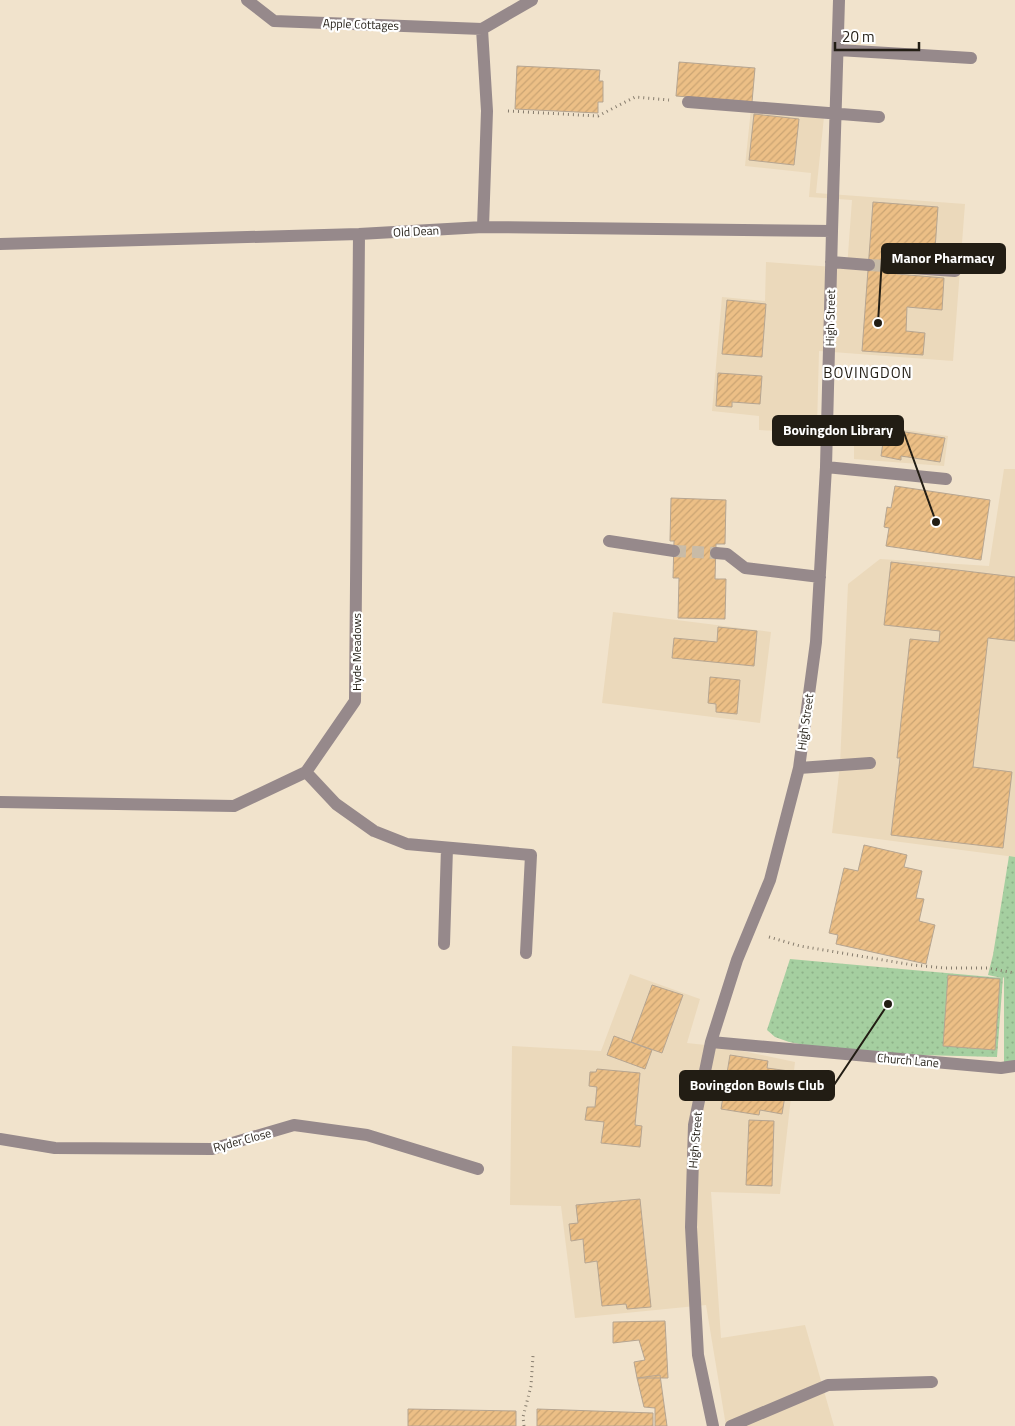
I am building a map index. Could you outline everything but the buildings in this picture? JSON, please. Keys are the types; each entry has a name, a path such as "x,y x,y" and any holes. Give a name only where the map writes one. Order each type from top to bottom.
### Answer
{"street":[{"name":"Apple Cottages","path":"247,0 274,21 482,29"},
{"path":"483,227 487,111 482,29 532,0"},
{"name":"High Street","path":"713,1426 698,1355 690,1227 694,1125 711,1042 737,960 770,880 799,768 816,642 826,467 839,0"},
{"path":"838,50 971,58"},
{"path":"688,102 878,117"},
{"name":"Old Dean","path":"0,244 359,234 483,227 832,231"},
{"name":"Hyde Meadows","path":"306,772 355,701 359,234"},
{"path":"831,262 869,265"},
{"path":"898,267 955,271"},
{"path":"826,467 946,479"},
{"path":"609,541 674,551"},
{"path":"716,554 727,554 745,568 820,577"},
{"path":"799,768 870,763"},
{"path":"0,802 234,806 306,772 336,804 374,831 407,844 531,856 526,953"},
{"path":"444,944 447,848"},
{"name":"Church Lane","path":"711,1042 1001,1068 1015,1066"},
{"name":"Ryder Close","path":"0,1139 55,1148 212,1149 294,1125 367,1135 478,1169"},
{"path":"731,1426 828,1385 932,1382"}],"path":[{"path":"487,111 598,116 635,97 688,102"},
{"path":"749,930 800,946 913,965 945,968 987,968 1015,973"},
{"path":"524,1426 523,1417 531,1386 533,1356"}],"shaded area":[{"path":"751,109 824,117 816,193 965,204 953,361 819,351 817,427 856,428 857,423 948,436 944,466 854,459 854,434 759,430 759,416 712,411 722,297 765,301 766,262 847,268 852,200 809,197 811,173 745,166"},
{"path":"1004,469 1015,469 1015,857 832,833 840,765 848,584 880,559 989,566"},
{"path":"613,612 771,632 760,723 602,703"},
{"path":"630,974 700,999 687,1043 724,1047 795,1062 780,1194 711,1192 721,1338 805,1325 834,1426 726,1426 706,1305 575,1318 561,1206 510,1205 512,1046 601,1051"}],"green space":[{"path":"1009,856 1015,857 1015,1061 1004,1063 1003,977 997,1057 921,1055 821,1048 789,1042 775,1037 767,1030 790,959 1002,978 988,975"}],"tunnel":[{"path":"869,265 898,267"},
{"path":"674,551 716,553"}],"place":[{"name":"Manor Pharmacy","path":"878,323"},
{"name":"Bovingdon Library","path":"936,522"},
{"name":"Bovingdon Bowls Club","path":"888,1004"}],"district":[{"name":"BOVINGDON","path":"868,372"}]}
